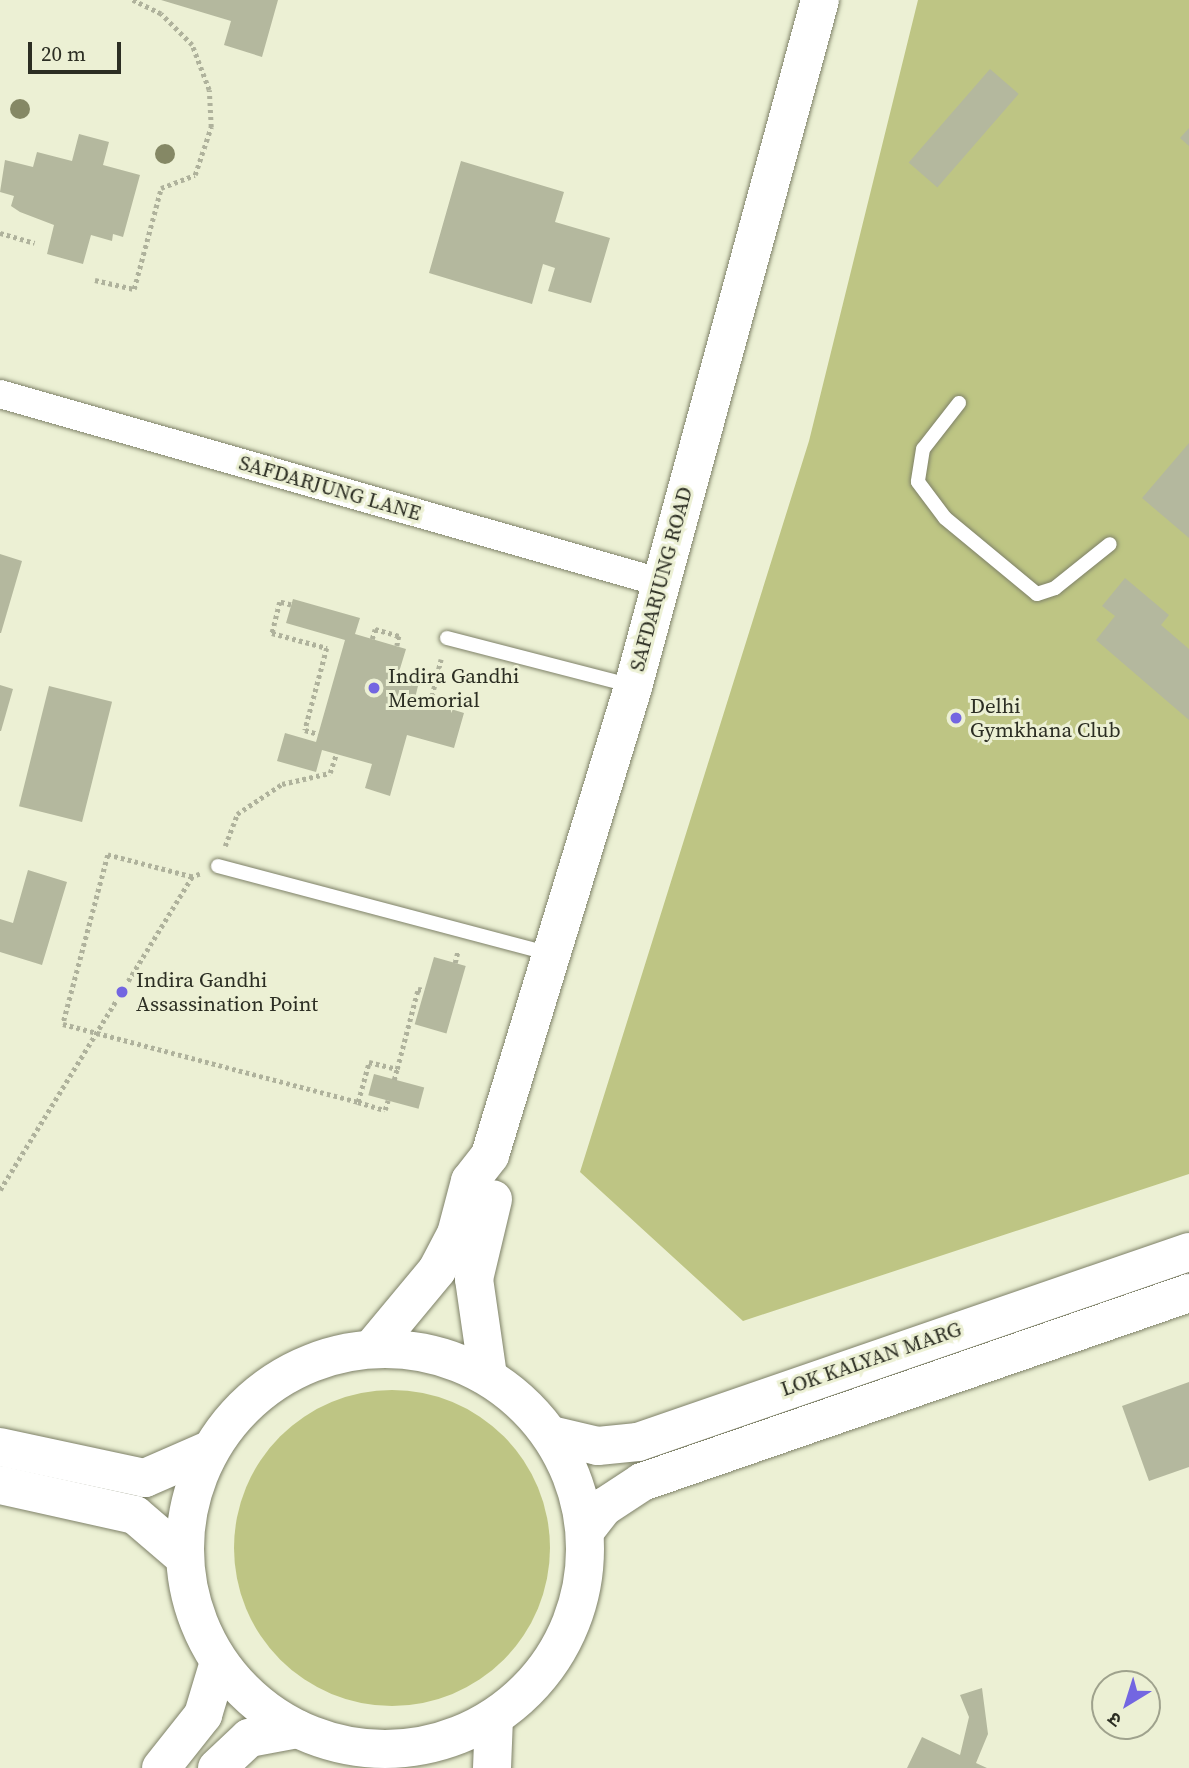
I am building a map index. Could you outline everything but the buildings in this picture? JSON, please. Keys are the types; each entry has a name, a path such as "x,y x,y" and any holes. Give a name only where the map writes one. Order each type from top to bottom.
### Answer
{"main road":[{"name":"SAFDARJUNG ROAD","path":"374,1346 438,1270 456,1234 470,1181 490,1155 633,687 659,582 820,0"},
{"name":"SAFDARJUNG ROAD","path":"488,1376 474,1279 496,1187 490,1155"},
{"name":"LOK KALYAN MARG","path":"551,1435 598,1446 638,1442 936,1336 1189,1252"},
{"name":"LOK KALYAN MARG","path":"585,1531 604,1507 642,1482 1189,1293"},
{"path":"936,1336 947,1376"},
{"path":"374,1346 405,1349 488,1376 551,1435 574,1481 585,1531 583,1586 566,1638 535,1683 494,1718 411,1758 333,1743 297,1730 253,1701 219,1662 195,1616 184,1557 189,1503 209,1450 242,1406 286,1373 374,1346"},
{"path":"0,1447 145,1478 183,1467 209,1450"},
{"path":"0,1485 135,1515 184,1557"},
{"path":"161,1768 203,1715 219,1662"},
{"path":"492,1768 494,1718"},
{"path":"217,1768 249,1738 297,1730"}],"street":[{"name":"SAFDARJUNG LANE","path":"0,394 659,582"}],"lane":[{"path":"959,403 923,449 918,482 945,518 1037,594 1055,589 1110,544"},
{"path":"447,638 633,687"},
{"path":"218,866 552,955"}],"path":[{"path":"95,280 134,289 161,188 195,175 211,127 209,90 192,45 160,15 132,0"},
{"path":"0,233 35,243"},
{"path":"291,605 280,602 272,633 327,648 305,730 318,734"},
{"path":"372,639 375,629 399,636 397,646"},
{"path":"430,703 447,638"},
{"path":"0,1190 192,877 218,866 237,814 282,785 330,773 336,755"},
{"path":"192,877 108,855 63,1024 385,1110 388,1100"},
{"path":"394,1080 418,989 425,990"},
{"path":"358,1102 369,1062 397,1069"}],"green space":[{"name":"Delhi Gymkhana Club","path":"918,0 1189,0 1189,1174 743,1321 580,1172 809,441"},
{"path":"392,1390 423,1393 453,1402 480,1416 504,1436 524,1460 538,1487 547,1517 550,1548 547,1579 538,1609 524,1636 504,1660 480,1680 453,1694 423,1703 392,1706 361,1703 331,1694 304,1680 280,1660 260,1636 246,1609 237,1579 234,1548 237,1517 246,1487 260,1460 280,1436 304,1416 331,1402 361,1393"}],"place":[{"name":"Indira Gandhi Memorial","path":"374,688"},
{"name":"Delhi Gymkhana Club","path":"956,718"},
{"name":"Indira Gandhi Assassination Point","path":"122,992"}]}
